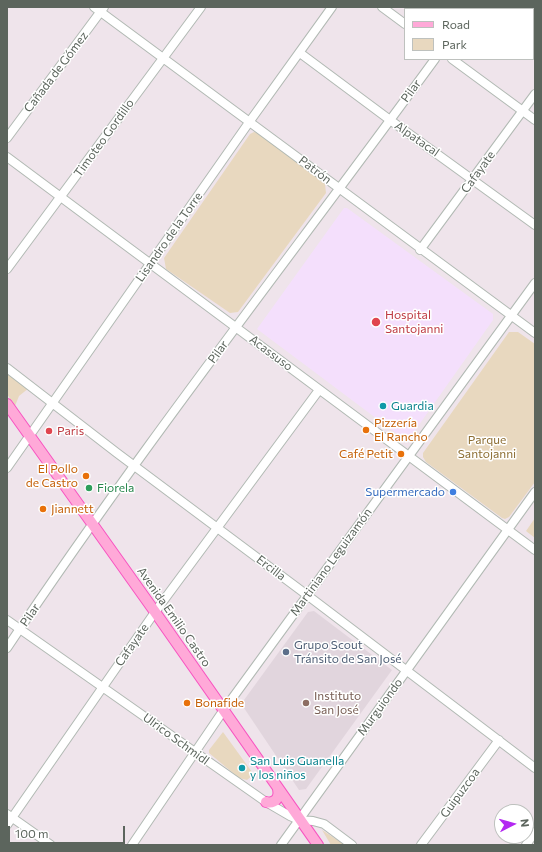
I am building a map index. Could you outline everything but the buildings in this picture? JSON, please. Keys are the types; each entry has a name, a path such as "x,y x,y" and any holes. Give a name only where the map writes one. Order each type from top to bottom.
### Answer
{"main road":[{"name":"Avenida Emilio Castro","path":"7,404 318,845"},
{"path":"266,802 273,802 276,800 278,797 278,789"}],"street":[{"name":"Timoteo Gordillo","path":"7,269 201,7"},
{"name":"Lisandro de la Torre","path":"7,468 250,121 332,7"},
{"path":"382,7 404,23"},
{"name":"Patrón","path":"99,9 420,250 535,333"},
{"name":"Cañada de Gómez","path":"7,138 99,9"},
{"name":"Alpatacal","path":"300,53 535,225"},
{"name":"Pilar","path":"7,648 93,524 236,327 434,60"},
{"path":"453,60 535,120"},
{"name":"Cafayate","path":"420,250 535,94"},
{"name":"Acassuso","path":"7,157 535,550"},
{"name":"Martiniano Leguizamón","path":"132,845 223,711 535,283"},
{"name":"Ercilla","path":"7,368 135,467 217,527 535,768"},
{"name":"Cafayate","path":"7,825 10,816 155,612 319,390"},
{"name":"Murguiondo","path":"281,845 535,492"},
{"name":"Ulrico Schmidl","path":"7,620 266,802 299,820 313,821 324,824 352,845"},
{"name":"Guipuzcoa","path":"421,845 499,740"},
{"path":"10,816 51,845"},
{"path":"526,845 535,832"}],"shaded area":[{"name":"Hospital Santojanni","path":"344,208 347,208 493,314 493,320 409,439 404,439 257,329"},
{"name":"Instituto San José","path":"314,611 392,670 306,789 299,790 242,705 244,700 308,612"}],"green space":[{"path":"254,132 258,133 325,184 326,193 238,312 230,313 166,269 164,258 250,134"},
{"name":"Parque Santojanni","path":"509,332 518,332 535,344 535,482 509,517 505,519 426,462 423,457 423,453"},
{"path":"7,373 29,388 19,396 15,406 7,394"},
{"path":"535,518 535,538 526,531"},
{"path":"223,732 252,772 252,776 247,780 239,778 209,753 209,750"},
{"path":"322,830 345,845 331,845"}],"place":[{"name":"Hospital Santojanni","path":"376,322"},
{"name":"Guardia","path":"383,406"},
{"name":"Pizzería El Rancho","path":"366,430"},
{"name":"Paris","path":"49,431"},
{"name":"Café Petit","path":"401,454"},
{"name":"El Pollo de Castro","path":"86,476"},
{"name":"Fiorela","path":"89,488"},
{"name":"Supermercado","path":"453,492"},
{"name":"Jiannett","path":"43,509"},
{"name":"Grupo Scout Tránsito de San José","path":"286,652"},
{"name":"Bonafide","path":"187,703"},
{"name":"Instituto San José","path":"306,703"},
{"name":"San Luis Guanella y los niños","path":"242,768"}]}
